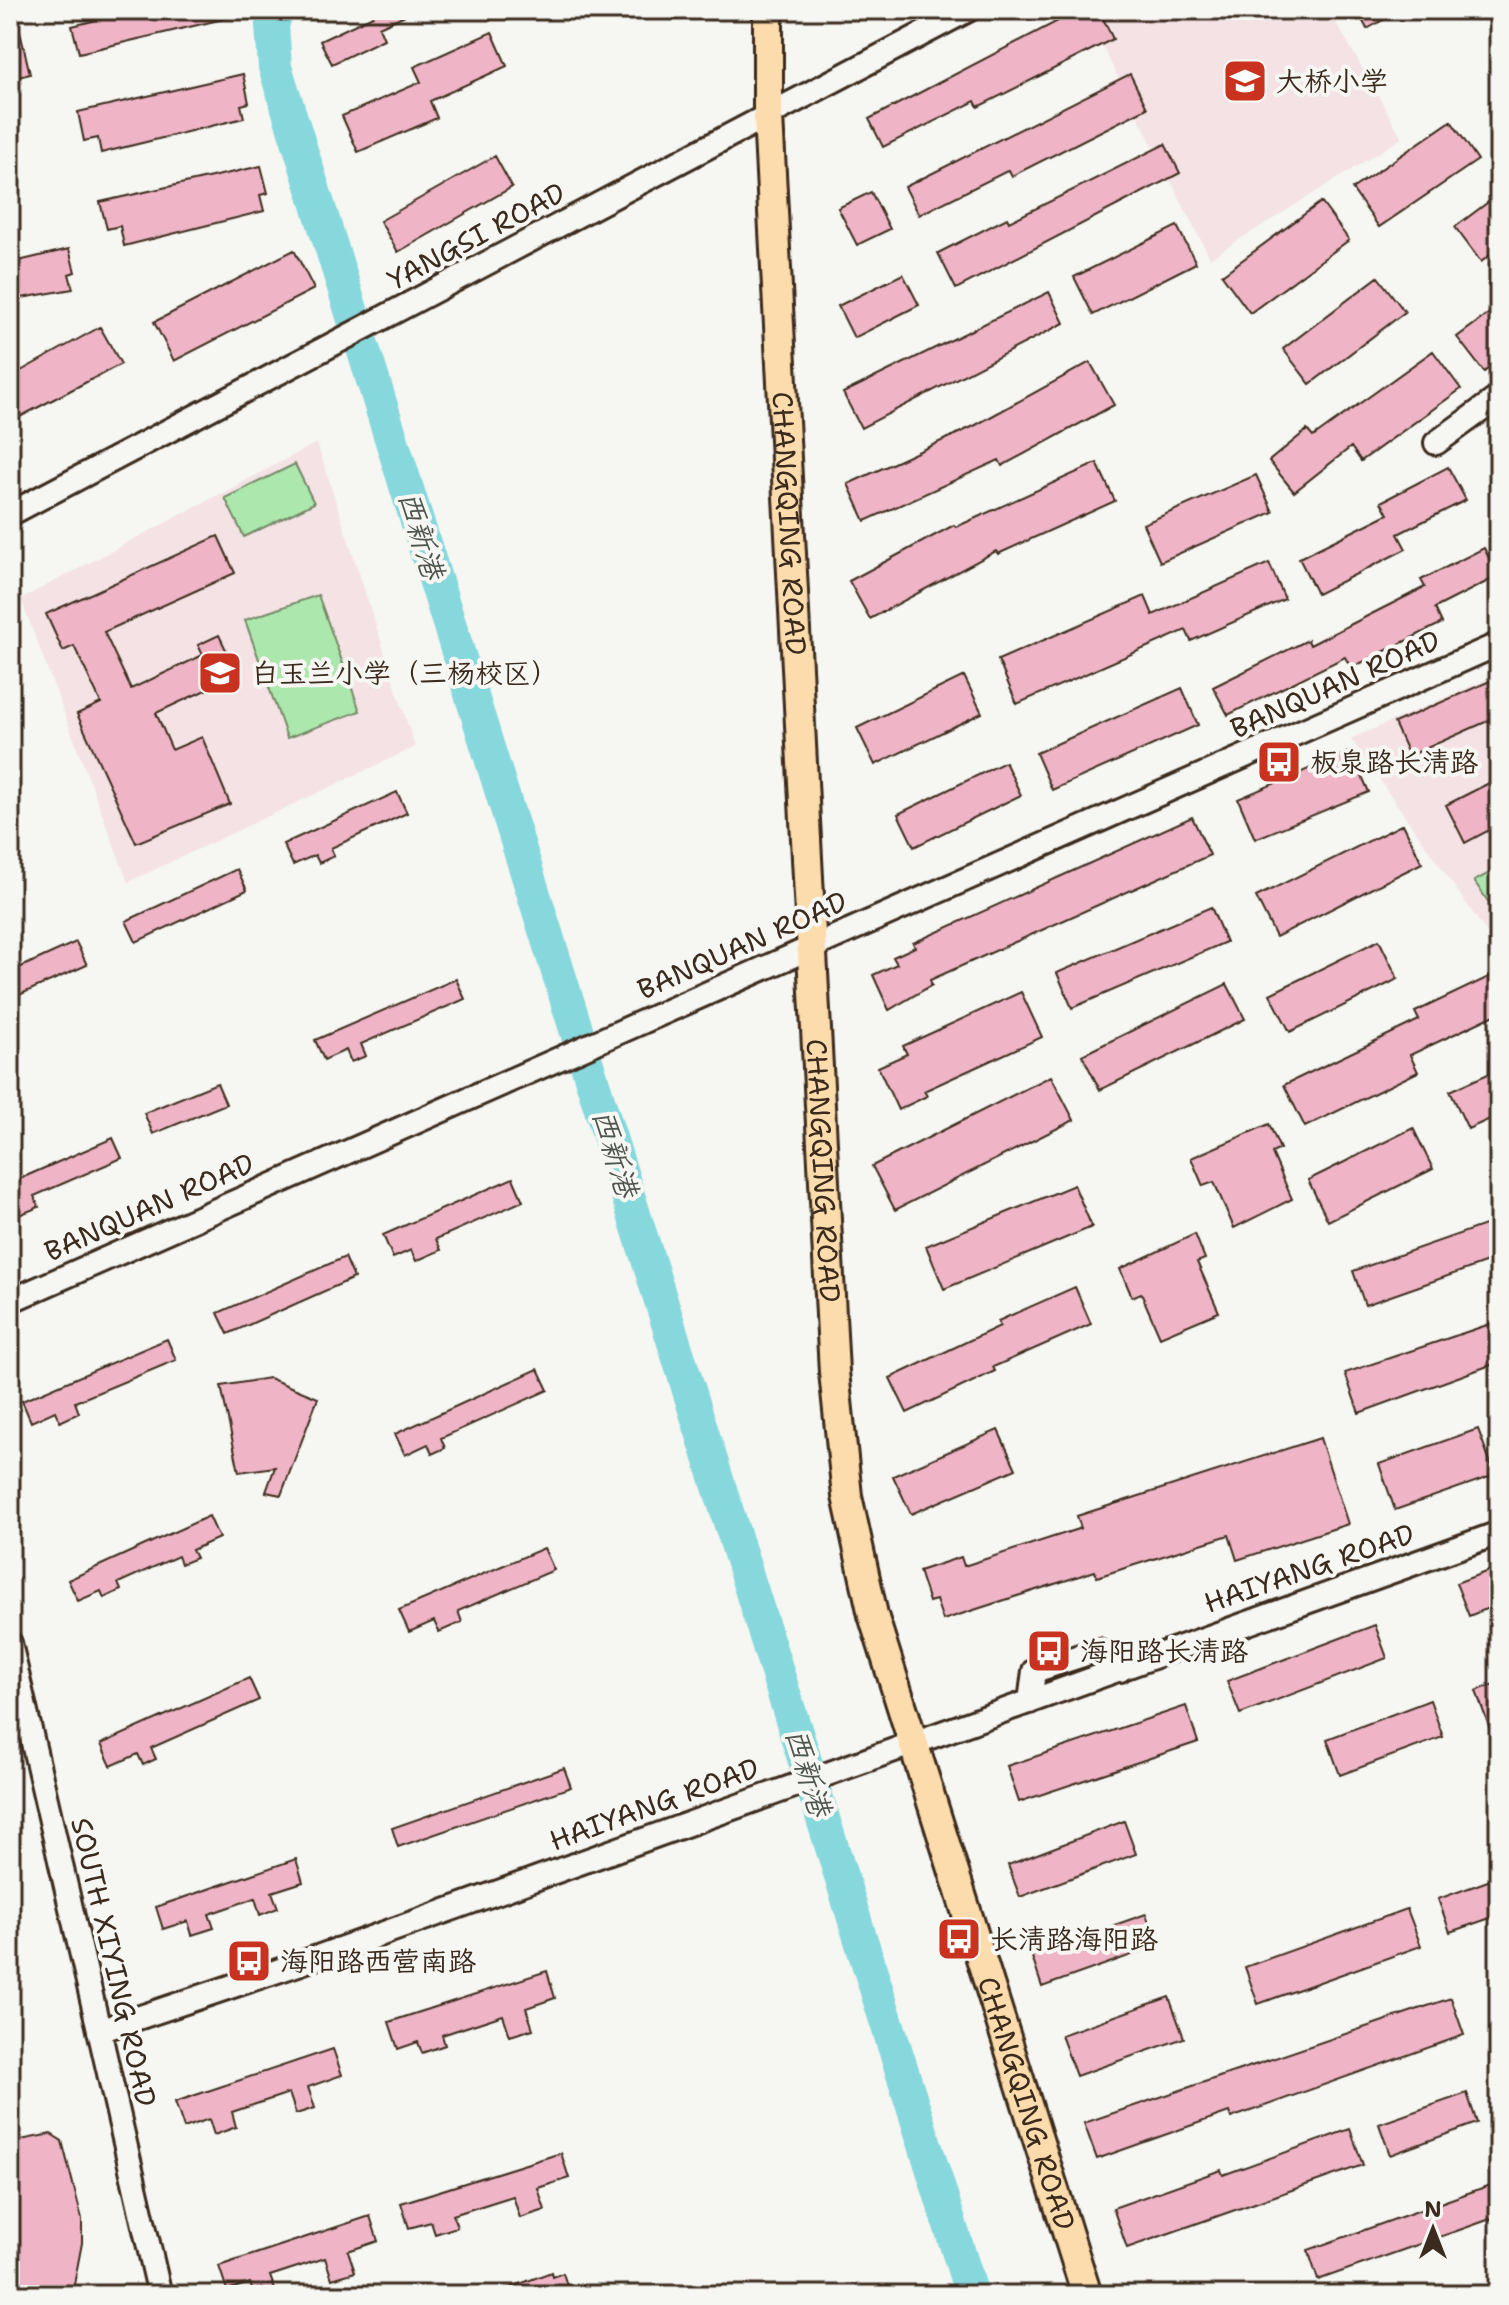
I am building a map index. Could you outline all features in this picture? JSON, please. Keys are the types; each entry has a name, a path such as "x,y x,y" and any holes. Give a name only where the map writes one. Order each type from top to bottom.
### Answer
{"main road":[{"name":"CHANGQING ROAD","path":"768,10 768,116 839,1434 859,1556 912,1744 988,1973 1087,2295"}],"street":[{"name":"YANGSI ROAD","path":"10,514 968,10"},
{"path":"1436,443 1499,397"},
{"name":"BANQUAN ROAD","path":"10,1301 1499,644"},
{"name":"HAIYANG ROAD","path":"99,2031 1499,1533"},
{"name":"SOUTH XIYING ROAD","path":"10,1643 160,2295"}],"shaded area":[{"name":"大桥小学","path":"1084,10 1329,10 1402,138 1210,258"},
{"name":"白玉兰小学（三杨校区）","path":"317,443 415,747 128,882 21,599"},
{"path":"1499,674 1499,950 1351,739"}],"green space":[{"path":"295,464 314,503 244,537 225,498"},
{"path":"318,595 360,711 287,738 245,620"},
{"path":"1499,868 1499,917 1474,881"}],"building":[{"path":"139,10 235,10 236,16 79,53 72,26"},
{"path":"371,10 416,10 379,27 384,39 332,64 320,41 373,16"},
{"path":"1079,10 1099,10 1113,39 978,107 975,101 883,147 869,119"},
{"path":"1357,10 1401,10 1367,29"},
{"path":"16,15 30,74 10,79 10,16"},
{"path":"492,32 507,66 430,101 437,118 358,152 342,116 421,82 414,67"},
{"path":"243,74 249,103 241,105 244,118 101,153 98,138 84,141 78,112"},
{"path":"1130,74 1147,108 1012,176 1009,170 919,215 905,187"},
{"path":"1451,121 1478,160 1379,227 1352,189"},
{"path":"1165,144 1180,173 956,289 938,253 1007,218 1009,222"},
{"path":"495,156 512,187 398,252 380,221"},
{"path":"261,166 268,193 260,195 264,211 124,246 120,226 107,229 100,202"},
{"path":"871,192 890,229 857,245 838,208"},
{"path":"1499,194 1499,248 1481,262 1455,227"},
{"path":"1321,202 1349,240 1250,313 1222,275"},
{"path":"1177,226 1196,263 1093,315 1074,277"},
{"path":"69,249 75,272 69,274 73,289 10,300 10,263"},
{"path":"294,250 314,289 174,361 154,322"},
{"path":"903,274 919,305 854,338 838,306"},
{"path":"1378,277 1405,312 1310,384 1283,349"},
{"path":"1049,292 1064,323 861,428 843,393"},
{"path":"1499,306 1499,360 1484,372 1457,337"},
{"path":"100,327 121,364 10,422 10,377"},
{"path":"1433,351 1461,389 1361,461 1351,447 1294,492 1269,461 1307,430 1313,437"},
{"path":"1090,362 1114,405 1002,466 999,460 865,521 848,484 974,426"},
{"path":"1097,463 1115,501 998,554 996,551 870,619 849,581 954,525 956,527"},
{"path":"1448,467 1466,500 1398,534 1406,549 1317,594 1299,558 1388,514 1381,502"},
{"path":"1256,475 1273,512 1160,562 1143,524"},
{"path":"218,536 235,573 104,632 131,689 203,655 198,645 219,635 238,675 156,713 172,750 202,737 230,804 136,843 77,714 101,703 74,646 63,651 46,614"},
{"path":"1484,548 1498,576 1435,608 1442,623 1351,668 1345,657 1228,715 1213,687 1308,640 1310,645 1425,587 1421,580"},
{"path":"1269,563 1285,599 1191,641 1186,630 1017,704 998,660 1145,596 1153,615"},
{"path":"964,676 982,713 875,765 857,728"},
{"path":"1499,677 1499,716 1409,756 1394,723"},
{"path":"1182,688 1198,725 1052,790 1036,753"},
{"path":"1351,751 1369,792 1255,839 1238,799"},
{"path":"1005,762 1021,795 914,847 898,814"},
{"path":"1499,778 1499,825 1465,843 1446,805"},
{"path":"397,792 407,813 331,848 334,856 319,863 315,855 293,865 283,844"},
{"path":"1192,817 1210,855 930,980 932,985 889,1010 873,975 897,964 893,957 915,947 913,943"},
{"path":"1403,824 1422,863 1276,937 1256,897"},
{"path":"237,869 247,890 136,942 126,921"},
{"path":"1211,907 1226,942 1072,1008 1057,973"},
{"path":"1379,940 1398,979 1290,1032 1270,994"},
{"path":"76,942 87,965 10,999 10,972"},
{"path":"1499,972 1499,1013 1410,1055 1418,1072 1305,1127 1284,1085 1419,1020 1415,1012"},
{"path":"456,979 465,999 361,1044 366,1056 351,1062 346,1050 324,1060 315,1040"},
{"path":"1227,984 1245,1019 1100,1090 1082,1055"},
{"path":"1021,992 1042,1037 924,1091 927,1096 898,1110 878,1067 907,1054 903,1046"},
{"path":"1499,1069 1499,1115 1468,1129 1450,1091"},
{"path":"1051,1076 1074,1120 895,1210 872,1166"},
{"path":"217,1083 226,1104 153,1134 144,1113"},
{"path":"1269,1124 1280,1149 1272,1153 1292,1199 1234,1228 1214,1182 1203,1186 1191,1158"},
{"path":"1413,1128 1433,1169 1328,1221 1308,1180"},
{"path":"113,1138 122,1158 34,1196 39,1207 14,1217 10,1208 10,1183"},
{"path":"513,1178 523,1201 436,1239 441,1250 416,1261 411,1250 393,1258 383,1235"},
{"path":"1074,1185 1092,1227 944,1289 926,1246"},
{"path":"1496,1221 1499,1258 1365,1305 1353,1271"},
{"path":"1195,1234 1205,1259 1197,1262 1219,1312 1160,1337 1141,1293 1132,1297 1120,1269"},
{"path":"345,1257 354,1278 228,1334 218,1313"},
{"path":"1075,1287 1091,1324 993,1367 995,1371 907,1413 890,1378 1000,1326 998,1321"},
{"path":"1499,1321 1499,1362 1359,1413 1345,1373"},
{"path":"167,1339 176,1360 75,1402 79,1413 60,1422 55,1411 31,1422 22,1401"},
{"path":"538,1369 548,1390 441,1438 445,1448 432,1454 428,1444 405,1455 395,1434"},
{"path":"269,1378 318,1398 281,1495 266,1492 275,1467 239,1472 221,1386"},
{"path":"1478,1429 1495,1475 1395,1510 1379,1464"},
{"path":"998,1430 1016,1469 911,1514 893,1476"},
{"path":"1320,1438 1348,1524 1237,1560 1229,1535 1097,1577 1095,1571 943,1620 936,1600 929,1602 919,1571 961,1557 964,1566 1081,1528 1077,1516"},
{"path":"209,1516 219,1538 192,1550 196,1558 181,1564 178,1556 118,1583 121,1590 104,1598 101,1591 78,1601 68,1580"},
{"path":"544,1548 554,1570 458,1611 462,1622 439,1632 434,1621 409,1632 399,1610"},
{"path":"1499,1567 1499,1604 1469,1616 1456,1583"},
{"path":"1375,1625 1387,1658 1240,1714 1227,1681"},
{"path":"249,1678 259,1700 151,1748 156,1759 143,1765 138,1754 111,1766 101,1744"},
{"path":"1499,1682 1499,1748 1497,1748 1476,1691"},
{"path":"1430,1700 1443,1737 1340,1775 1327,1739"},
{"path":"1186,1706 1198,1742 1019,1802 1007,1766"},
{"path":"564,1768 571,1787 398,1847 392,1828"},
{"path":"1124,1821 1136,1854 1020,1897 1008,1865"},
{"path":"296,1859 303,1882 272,1892 278,1908 260,1915 255,1898 209,1914 214,1928 192,1935 188,1921 163,1929 156,1907"},
{"path":"1499,1877 1499,1915 1450,1932 1438,1899"},
{"path":"1407,1909 1421,1946 1258,2004 1245,1967"},
{"path":"1146,1914 1157,1946 1042,1987 1031,1954"},
{"path":"547,1971 555,1998 526,2008 533,2029 510,2036 503,2015 442,2035 445,2045 422,2053 418,2042 398,2049 389,2022"},
{"path":"1169,1997 1184,2038 1076,2076 1061,2035"},
{"path":"1451,1998 1464,2035 1231,2118 1229,2112 1097,2159 1084,2123"},
{"path":"333,2049 342,2075 308,2087 315,2108 296,2114 289,2093 232,2112 236,2127 214,2135 209,2119 184,2128 175,2102"},
{"path":"1467,2093 1477,2123 1390,2155 1379,2124"},
{"path":"1350,2129 1363,2165 1127,2248 1113,2208 1221,2170 1223,2175"},
{"path":"51,2134 62,2141 82,2219 82,2243 72,2295 10,2295 10,2142"},
{"path":"561,2153 569,2178 538,2188 545,2210 520,2218 513,2196 453,2215 457,2227 435,2234 431,2222 409,2228 401,2203"},
{"path":"1499,2182 1499,2216 1318,2280 1308,2250"},
{"path":"370,2216 378,2241 348,2251 355,2272 332,2279 325,2258 270,2276 277,2295 254,2295 250,2283 227,2290 219,2266"},
{"path":"551,2272 552,2277 563,2273 570,2295 491,2295"}],"waterway":[{"name":"西新港","path":"277,10 272,25 275,67 972,2295"}],"place":[{"name":"大桥小学","path":"1245,81"},
{"name":"白玉兰小学（三杨校区）","path":"220,673"},
{"name":"板泉路长清路","path":"1279,762"},
{"name":"海阳路长清路","path":"1049,1651"},
{"name":"长清路海阳路","path":"959,1939"},
{"name":"海阳路西营南路","path":"249,1961"}]}
